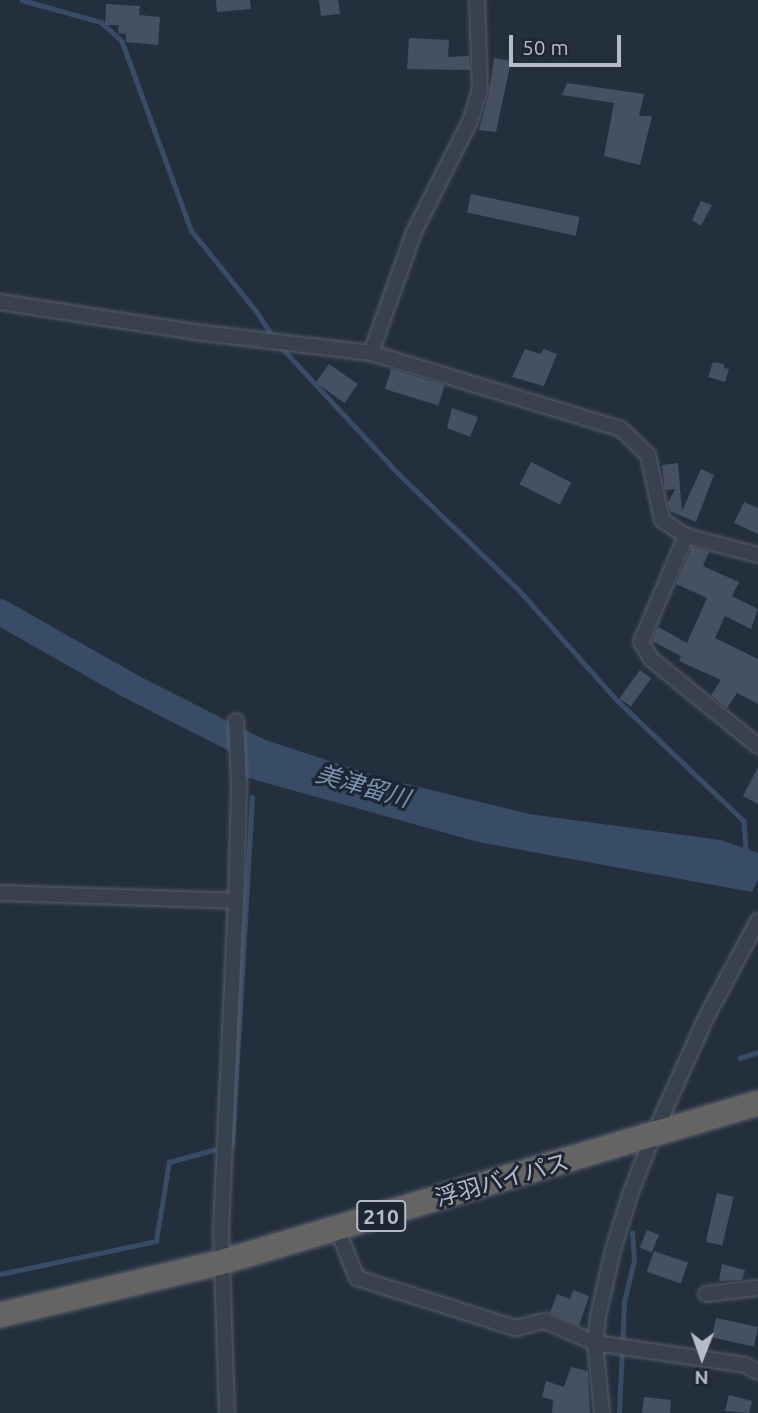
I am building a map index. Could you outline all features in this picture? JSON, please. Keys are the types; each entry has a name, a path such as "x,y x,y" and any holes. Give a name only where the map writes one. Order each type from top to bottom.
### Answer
{"highway":[{"name":"浮羽バイパス","path":"0,1315 222,1262 758,1104"}],"street":[{"path":"371,353 414,232 471,119 480,90 477,0"},
{"path":"0,302 195,332 371,353 621,429 648,456 662,520 686,536 758,555"},
{"path":"686,536 641,642 651,659 758,746"},
{"path":"227,1413 222,1262 236,901 239,784 236,721"},
{"path":"0,893 236,901"},
{"path":"602,1413 595,1343 613,1250 653,1136 707,1016 758,921"},
{"path":"337,1229 356,1278 516,1328 545,1321 595,1343 745,1365 758,1372"},
{"path":"706,1294 758,1288"}],"water":[{"path":"241,732 382,778 529,814 720,840 758,853 758,880 752,892 478,842 245,777"}],"building":[{"path":"216,0 250,0 251,9 217,12"},
{"path":"319,0 338,0 340,14 321,16"},
{"path":"106,4 140,6 139,15 160,17 158,45 126,42 126,34 118,33 119,25 105,25"},
{"path":"409,38 449,40 448,57 469,56 470,70 407,69"},
{"path":"494,58 511,61 496,132 479,130 489,93"},
{"path":"567,83 644,94 639,116 652,116 640,165 604,156 614,103 562,95"},
{"path":"471,194 580,217 576,236 467,213"},
{"path":"701,201 712,205 701,226 692,220"},
{"path":"525,349 540,354 544,349 557,354 544,386 512,377"},
{"path":"713,362 724,364 724,368 729,369 725,382 708,377"},
{"path":"329,364 358,384 344,403 316,383"},
{"path":"391,369 445,385 438,405 385,389"},
{"path":"452,408 478,417 470,437 447,428"},
{"path":"531,462 571,482 560,505 520,484"},
{"path":"678,463 682,511 701,469 714,475 696,522 670,511 668,503 675,489 665,490 662,465"},
{"path":"744,502 758,508 758,534 734,523"},
{"path":"692,547 709,552 703,566 739,582 732,596 758,609 751,629 725,616 715,638 758,659 758,704 737,693 727,708 711,695 721,680 679,661 681,656 652,641 658,627 687,643 707,598 676,584"},
{"path":"640,670 651,678 631,707 619,698"},
{"path":"758,767 758,804 743,796"},
{"path":"717,1193 734,1197 722,1246 706,1242"},
{"path":"647,1230 659,1235 652,1253 640,1247"},
{"path":"654,1251 688,1263 681,1284 647,1272"},
{"path":"722,1264 745,1270 742,1280 719,1281"},
{"path":"573,1290 589,1296 579,1326 550,1313 557,1294 570,1299"},
{"path":"716,1318 758,1327 754,1347 712,1338"},
{"path":"571,1367 588,1371 590,1413 552,1413 553,1400 542,1397 546,1381 564,1387"},
{"path":"729,1395 752,1401 749,1413 725,1411"},
{"path":"644,1397 671,1400 670,1413 642,1413"}],"waterway":[{"path":"22,0 101,22 122,41 191,230 257,312 273,337"},
{"path":"281,347 401,476 518,589 617,700 744,821 746,852"},
{"name":"美津留川","path":"0,612 130,686 260,752"},
{"path":"232,1145 252,798"},
{"path":"740,1058 758,1052"},
{"path":"0,1274 156,1241 169,1162 213,1150"},
{"path":"619,1413 624,1302 634,1260 632,1233"}]}
